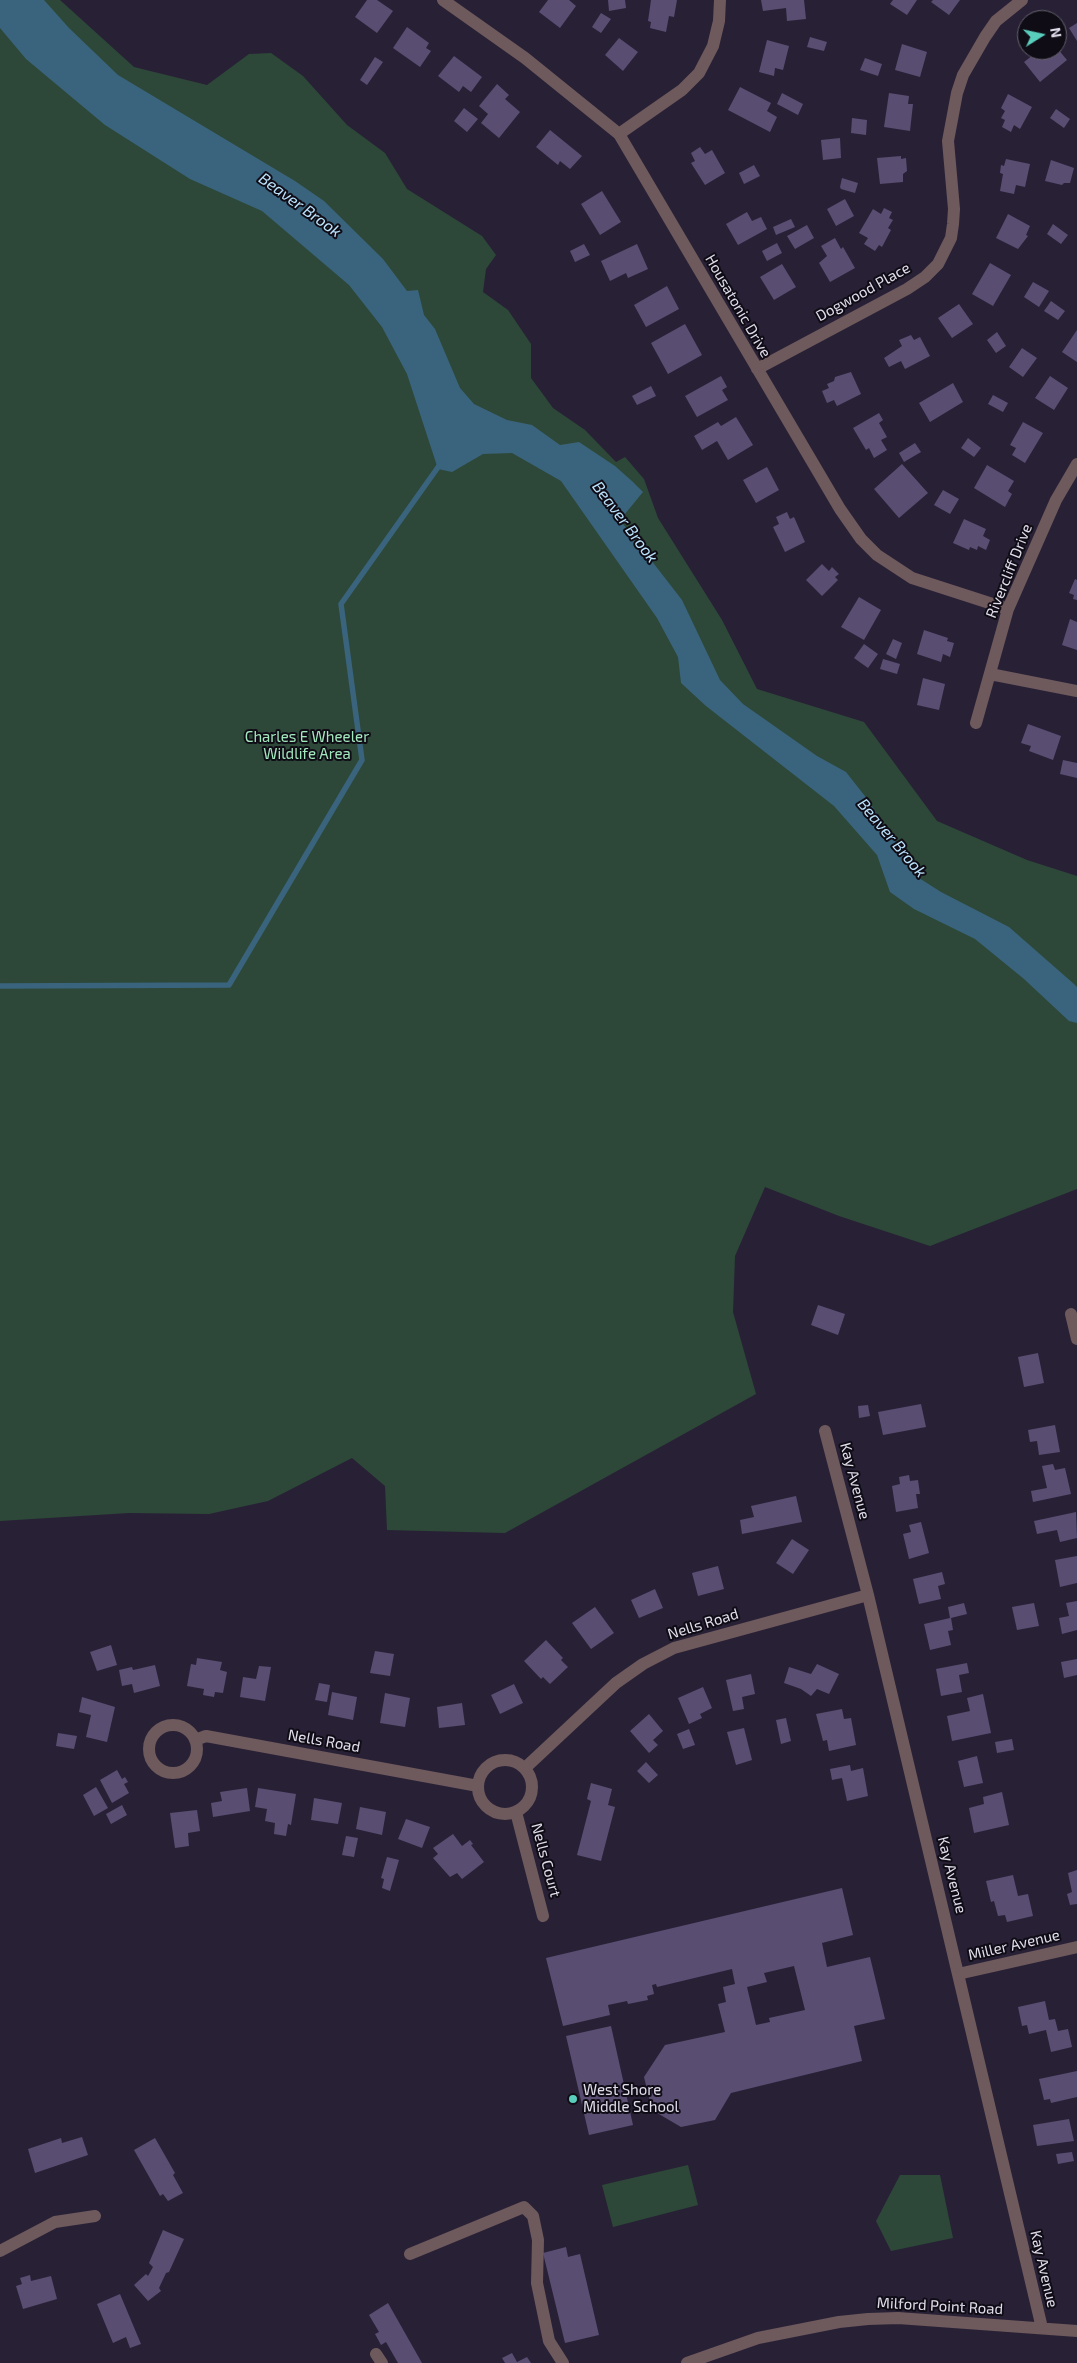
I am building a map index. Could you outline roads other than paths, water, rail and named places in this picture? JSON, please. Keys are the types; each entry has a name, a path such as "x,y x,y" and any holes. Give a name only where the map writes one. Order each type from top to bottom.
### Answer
{"street":[{"name":"Housatonic Drive","path":"443,0 525,58 620,134 756,369 840,509 861,539 877,555 912,578 1008,609"},
{"path":"620,134 682,90 699,73 713,46 719,21 720,0"},
{"name":"Dogwood Place","path":"756,369 907,288 925,277 938,264 951,238 954,224 948,141 957,93 963,75 984,37 996,21 1022,0"},
{"name":"Rivercliff Drive","path":"976,723 1008,609 1056,500 1077,464"},
{"path":"990,674 1077,691"},
{"path":"1071,1314 1077,1339"},
{"name":"Kay Avenue","path":"825,1431 868,1595 1042,2328"},
{"name":"Nells Road","path":"525,1768 616,1683 643,1664 674,1648 868,1595"},
{"name":"Nells Road","path":"195,1740 206,1736 478,1786"},
{"path":"500,1760 518,1763 525,1768 530,1775 532,1792 524,1807 508,1814 490,1809 484,1803 478,1786 485,1769 500,1760"},
{"name":"Nells Court","path":"516,1812 543,1916"},
{"name":"Miller Avenue","path":"958,1974 1077,1947"},
{"path":"410,2254 524,2207 533,2216 538,2240 537,2283 549,2341 563,2363"},
{"path":"0,2250 55,2222 95,2216"},
{"name":"Milford Point Road","path":"687,2363 758,2338 839,2322 898,2318 1077,2331"}],"water":[{"name":"Beaver Brook","path":"0,0 44,0 69,28 118,75 295,181 324,201 383,259 407,291 418,290 424,315 435,329 460,388 474,404 507,420 532,425 560,445 579,442 615,466 633,482 643,492 620,520 682,600 720,680 743,704 817,756 846,772 868,800 919,878 941,892 1009,927 1074,984 1077,987 1077,1023 1069,1021 1024,979 975,939 914,909 890,892 877,855 834,806 706,706 681,683 678,657 657,618 561,481 512,453 483,454 452,472 438,469 407,374 382,327 349,285 262,211 190,179 105,125 26,59 0,28"}],"waterway":[{"path":"0,986 229,985 362,760 341,604 441,463"}],"place":[{"name":"West Shore Middle School","path":"573,2099"}],"park label":[{"name":"Charles E Wheeler Wildlife Area","path":"307,746"}]}
